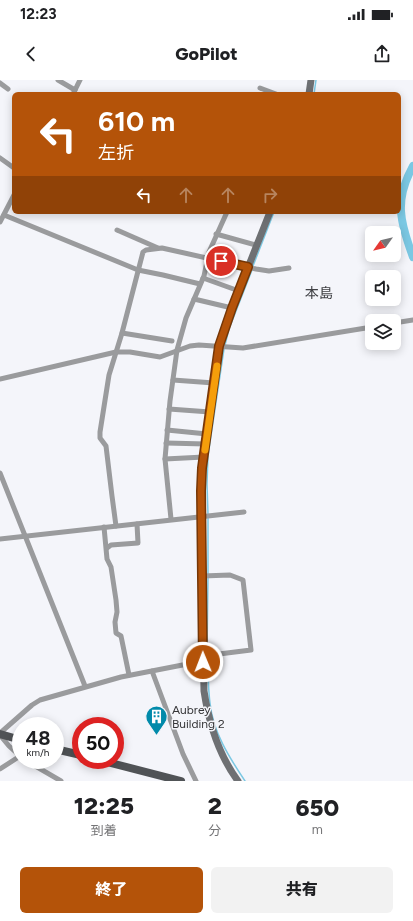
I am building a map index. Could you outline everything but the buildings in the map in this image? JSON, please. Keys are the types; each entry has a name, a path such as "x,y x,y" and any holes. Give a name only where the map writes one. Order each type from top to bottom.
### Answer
{"main road":[{"path":"309,92 311,80"},
{"path":"238,781 224,759 211,727 204,691 201,491 204,457 219,346 232,308 269,214"},
{"path":"0,734 12,737"},
{"path":"124,766 181,781"}],"street":[{"path":"58,80 74,92 80,80"},
{"path":"0,83 8,89"},
{"path":"260,88 271,92"},
{"path":"0,158 12,167"},
{"path":"0,222 12,199"},
{"path":"171,519 165,460 169,409 177,350 186,318 203,278 209,252 226,214"},
{"path":"4,215 138,270 200,284"},
{"path":"117,230 160,248 256,270 269,271 289,269"},
{"path":"216,234 256,245"},
{"path":"116,526 106,446 100,436 109,375 122,333 143,252 146,250 160,248"},
{"path":"203,278 239,291"},
{"path":"194,300 232,308"},
{"path":"401,322 413,320"},
{"path":"0,379 116,352 130,352 160,357 195,345 243,348 365,328"},
{"path":"122,333 172,341"},
{"path":"173,380 214,383"},
{"path":"169,409 210,412"},
{"path":"167,430 207,434"},
{"path":"166,443 206,444"},
{"path":"165,460 204,457"},
{"path":"0,473 85,686"},
{"path":"0,539 244,512"},
{"path":"107,548 112,545 138,542 138,524"},
{"path":"104,527 108,559 116,600 116,633 121,636 129,676"},
{"path":"12,749 0,734 32,705 40,700 85,686 203,659 251,650 243,580 230,575 202,576"},
{"path":"152,671 183,754 196,781"},
{"path":"0,769 12,762"},
{"path":"40,769 61,781"}],"waterway":[{"path":"314,92 316,80"},
{"path":"413,166 407,178 401,201 402,222 413,257"},
{"path":"253,266 273,214"},
{"path":"225,345 229,329 252,270"},
{"path":"208,514 208,456 224,349"},
{"path":"208,517 208,574"},
{"path":"207,654 208,577"},
{"path":"208,657 209,697 214,724 223,744 245,781"}],"slow traffic":[{"path":"205,450 217,366"}],"place":[{"name":"Aubrey Building 2","path":"156,736"}],"district":[{"name":"本島","path":"319,293"}],"route":[{"path":"203,662 202,468 219,346 248,267 221,261"}]}
